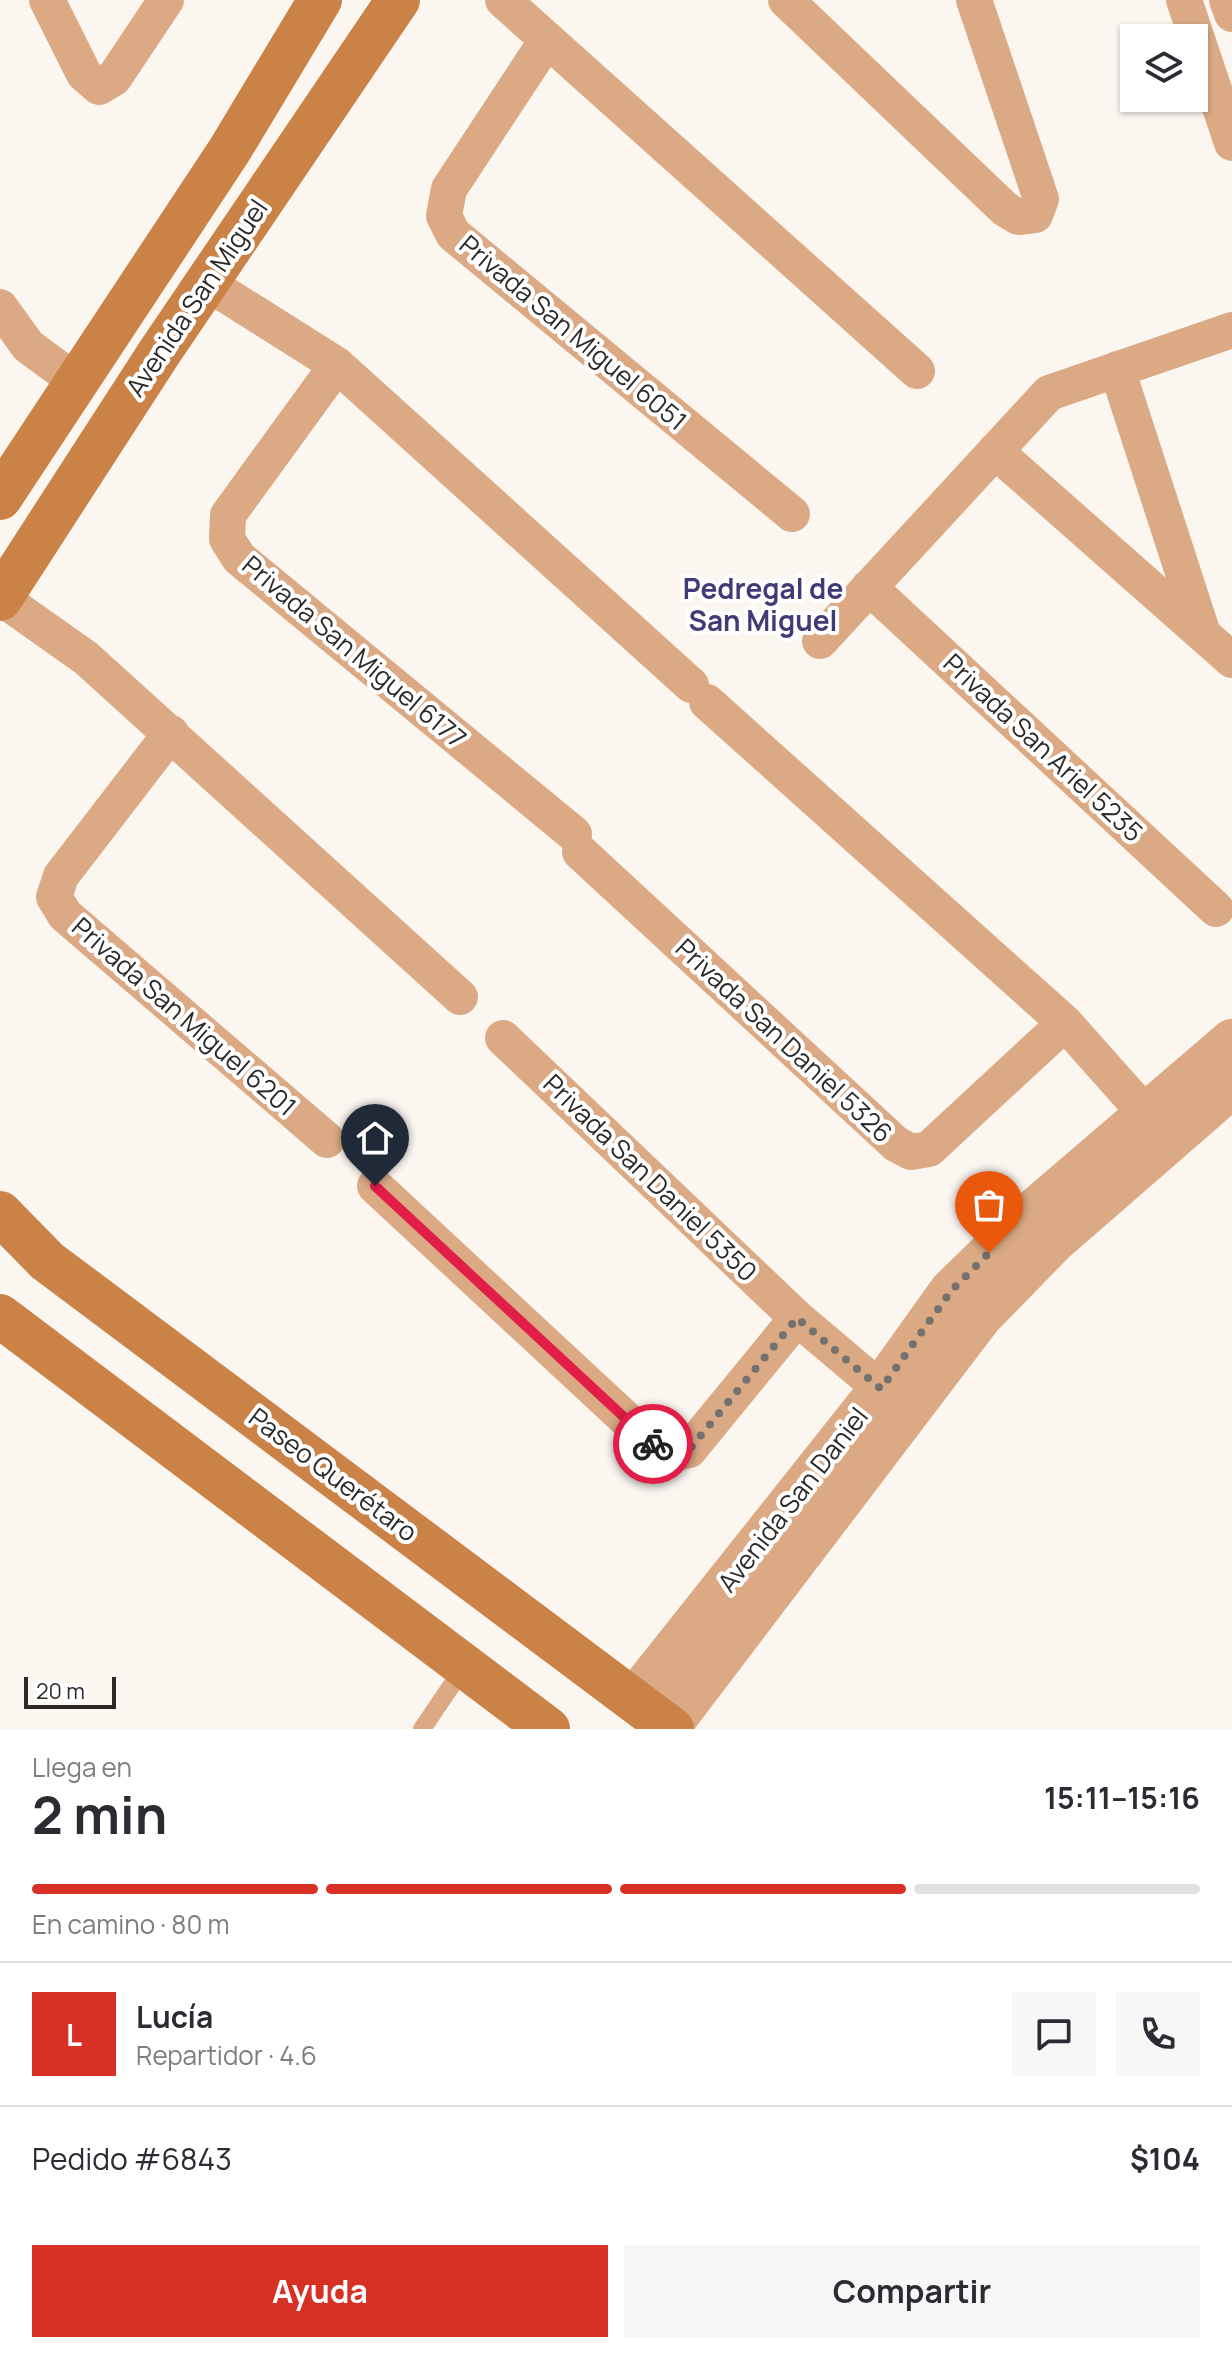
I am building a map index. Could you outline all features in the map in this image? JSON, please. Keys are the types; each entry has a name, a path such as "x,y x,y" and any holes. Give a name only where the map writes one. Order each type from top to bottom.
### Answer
{"main road":[{"name":"Avenida San Miguel","path":"0,599 207,283 398,0"},
{"name":"Avenida San Miguel","path":"0,498 229,151 319,1"},
{"name":"Paseo Querétaro","path":"0,1213 47,1261 671,1727"},
{"path":"0,1316 548,1729"}],"street":[{"path":"47,0 84,74 99,87 114,78 166,0"},
{"path":"503,0 917,371"},
{"path":"786,0 1005,209 1018,217 1035,215 1041,199 974,0"},
{"path":"1184,0 1232,143"},
{"path":"1227,0 1232,14"},
{"name":"Privada San Miguel 6051","path":"547,40 449,189 444,216 453,234 792,514"},
{"path":"207,283 337,365 1065,1023 1145,1113"},
{"path":"0,307 28,346 77,382"},
{"path":"820,641 1049,393 1232,330"},
{"name":"Privada San Miguel 6177","path":"337,365 228,515 227,539 239,558 577,843"},
{"path":"1117,369 1203,634"},
{"path":"995,451 1232,660"},
{"name":"Privada San Ariel 5235","path":"869,587 1216,909"},
{"path":"0,599 86,658 460,997"},
{"name":"Privada San Miguel 6201","path":"171,733 61,876 54,897 65,915 327,1140"},
{"name":"Privada San Daniel 5326","path":"577,843 896,1144 911,1152 929,1149 1065,1023"},
{"name":"Privada San Daniel 5350","path":"503,1038 797,1318 881,1389"},
{"name":"Avenida San Daniel","path":"671,1727 980,1317 1040,1229 1145,1113 1232,1041"},
{"name":"Avenida San Daniel","path":"634,1700 881,1389 951,1291 1232,1086"},
{"path":"375,1186 655,1446 672,1454 689,1450 797,1318"}],"lane":[{"path":"422,1729 464,1667"}],"way so far":[{"path":"653,1444 672,1454 689,1450 797,1318 881,1389 951,1291 989,1253"}],"district":[{"name":"Pedregal de San Miguel","path":"763,605"}],"route":[{"path":"375,1186 653,1444"}]}
